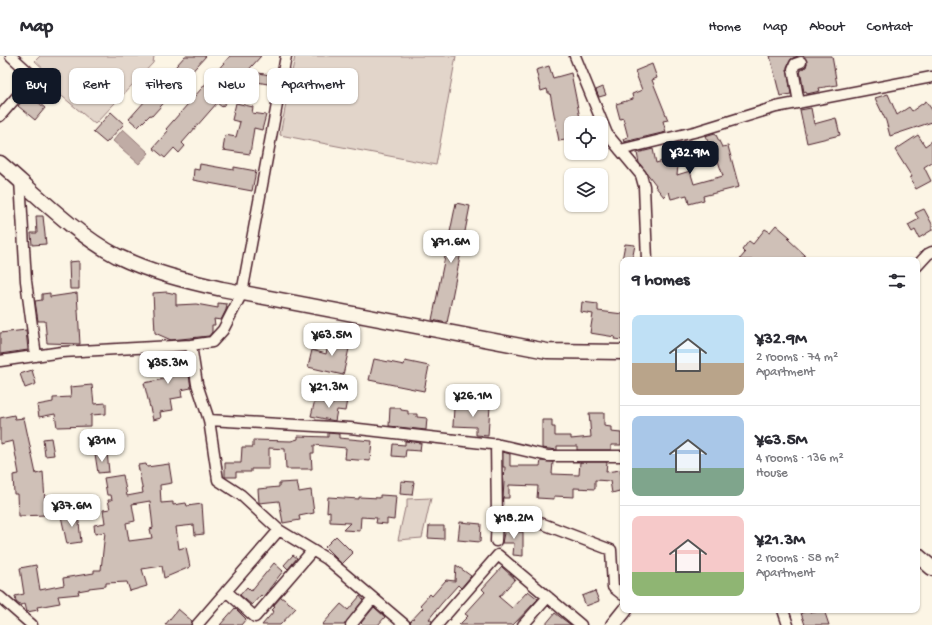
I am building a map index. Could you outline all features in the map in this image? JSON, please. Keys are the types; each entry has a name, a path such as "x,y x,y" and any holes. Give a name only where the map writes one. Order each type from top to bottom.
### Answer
{"street":[{"path":"0,116 34,78 11,56"},
{"path":"0,361 105,349 191,345 212,342 220,334 242,293 286,56"},
{"path":"575,56 607,134 641,176 644,186 647,257"},
{"path":"799,102 793,69 795,64 801,62"},
{"path":"620,150 698,131 776,107 932,77"},
{"path":"0,163 82,233 117,256 170,277 242,293 547,351 620,352"},
{"path":"20,180 26,281 36,356"},
{"path":"920,263 932,252"},
{"path":"191,345 197,384 209,420 218,480 242,495 279,530 327,560 373,598 400,623"},
{"path":"209,420 350,428 496,444 548,456 620,456"},
{"path":"496,444 496,541"},
{"path":"497,516 530,518 611,550 613,587 620,593"},
{"path":"197,625 279,530"},
{"path":"226,591 254,617 312,551"},
{"path":"437,625 498,554 581,625"},
{"path":"920,558 932,568"},
{"path":"523,625 548,597"},
{"path":"0,598 32,625"},
{"path":"351,625 373,598"},
{"path":"613,625 623,613"},
{"path":"784,613 788,625"}],"shaded area":[{"path":"40,56 154,56 153,63 148,68 132,68 132,85 124,94 124,68 69,68 69,102 61,95 61,68 43,68 35,61"},
{"path":"295,56 456,56 436,165 280,135 286,104 358,104 358,68 293,68"},
{"path":"71,104 114,104 95,124"},
{"path":"123,129 149,153 139,164 113,141"},
{"path":"431,498 422,538 398,540 405,508 407,507 407,499"}],"building":[{"path":"185,56 206,56 195,68 174,68"},
{"path":"230,56 261,56 250,68 219,68"},
{"path":"770,56 798,56 791,59 787,67 791,94 780,96"},
{"path":"803,56 832,56 837,85 819,88 820,91 807,94 806,91 804,92 800,70 806,67 807,63"},
{"path":"652,64 657,78 652,80 668,120 663,121 666,132 624,142 623,139 628,137 623,118 620,119 616,104 633,99 632,94 642,90 635,71"},
{"path":"549,66 553,78 571,73 580,116 564,116 564,140 559,141 550,93 548,93 547,89 541,91 536,70"},
{"path":"259,73 267,74 267,84 259,82"},
{"path":"204,86 204,104 216,104 182,143 185,146 179,153 174,148 165,158 153,148 168,131 166,129 188,104 196,104 196,95"},
{"path":"603,87 606,95 599,97 596,90"},
{"path":"888,94 897,115 909,107 912,111 926,101 932,110 932,122 890,136 886,121 875,98"},
{"path":"20,104 40,104 45,108 35,120 18,106"},
{"path":"142,104 163,104 152,116 150,115 138,127 129,119"},
{"path":"236,104 253,107 252,113 266,115 262,130 254,128 250,154 223,150 225,135 236,137 240,122 232,120"},
{"path":"811,108 814,124 836,118 840,135 807,143 800,110"},
{"path":"111,112 124,124 106,143 93,132"},
{"path":"715,133 722,147 728,146 739,187 703,196 704,200 689,204 687,195 671,199 669,192 664,197 639,163 637,153 653,149 656,163 679,156 677,175 690,171 694,184 723,176 717,158 705,136"},
{"path":"918,135 925,146 932,141 932,162 924,167 931,181 916,189 910,178 912,177 895,150"},
{"path":"200,164 234,170 234,167 256,171 252,191 193,180 194,169 199,170"},
{"path":"456,203 470,206 447,323 432,320"},
{"path":"924,209 932,224 932,230 919,238 915,230 912,232 908,225 919,219 915,213"},
{"path":"36,216 43,216 46,244 32,245 31,233 37,233"},
{"path":"776,225 790,237 788,239 805,255 803,257 742,257 745,253 742,250 749,241 753,244 765,229 770,232"},
{"path":"625,244 635,245 633,257 623,257"},
{"path":"79,261 79,289 70,289 69,262"},
{"path":"167,292 176,294 176,305 196,304 218,308 218,303 227,304 226,310 221,320 214,319 215,325 212,325 212,332 209,336 171,340 155,333 153,293"},
{"path":"50,293 50,297 77,293 80,344 47,343 45,321 38,321 35,301 42,300 42,294"},
{"path":"582,302 598,304 598,311 620,314 620,340 614,339 615,337 590,333 593,314 581,312"},
{"path":"26,330 28,350 0,354 0,333"},
{"path":"330,336 351,340 343,375 308,367 312,350 326,354"},
{"path":"176,352 176,356 185,355 186,376 189,375 191,388 181,390 182,397 171,399 173,410 160,412 161,418 153,420 144,383 169,378 168,362 159,363 158,355"},
{"path":"374,359 404,365 405,361 429,366 424,391 369,380"},
{"path":"32,370 36,384 25,388 20,374"},
{"path":"92,385 94,404 106,403 106,414 91,415 91,426 57,427 55,414 39,417 37,405 53,402 53,398 71,397 70,387"},
{"path":"334,397 347,400 345,411 337,410 335,421 311,416 315,400 333,404"},
{"path":"473,403 490,406 488,436 476,435 476,427 453,426 454,407 472,408"},
{"path":"390,408 401,408 401,410 408,411 408,414 417,414 417,417 427,418 426,430 389,426"},
{"path":"589,413 604,413 604,426 611,427 611,432 620,433 620,445 611,445 611,450 577,450 577,446 557,446 557,450 542,448 542,420 552,420 552,427 555,427 555,436 571,436 571,439 591,437"},
{"path":"14,415 15,419 24,418 36,474 43,472 46,515 18,516 17,494 14,494 13,475 19,474 13,441 0,444 0,418"},
{"path":"328,433 339,434 339,438 372,441 370,461 345,459 346,448 314,445 314,453 311,453 312,469 286,469 285,449 269,448 269,469 251,469 251,472 236,472 236,477 225,477 225,463 241,463 242,447 253,447 253,440 291,441 298,439 298,436 328,437"},
{"path":"51,438 54,455 45,456 43,439"},
{"path":"405,441 421,443 420,451 406,450 405,457 392,456 393,444 405,445"},
{"path":"107,452 109,472 98,473 95,454"},
{"path":"503,452 510,454 510,466 540,466 541,461 553,462 552,474 579,475 580,462 607,462 606,472 620,470 620,491 612,493 610,481 595,480 595,489 574,488 574,497 554,496 554,499 537,498 538,486 509,485 509,498 503,498 505,467 503,467"},
{"path":"146,464 147,467 169,464 172,483 160,485 161,503 173,502 173,505 186,503 187,506 202,504 204,534 195,535 194,525 176,527 179,549 186,547 190,567 164,578 162,566 142,569 147,586 130,591 127,582 106,583 106,586 78,591 79,594 58,596 60,603 37,607 38,610 27,612 25,604 20,605 16,602 15,596 24,594 20,568 36,565 40,590 64,585 63,578 94,573 94,570 101,570 105,532 95,534 94,525 105,523 103,510 110,509 108,500 112,500 111,495 107,495 104,478 123,475 127,496 143,493 138,465","holes":["150,501 153,528 150,529 152,538 129,541 126,523 135,521 132,504"]},
{"path":"401,481 414,482 412,495 400,494"},
{"path":"297,482 299,492 311,490 314,513 299,516 300,520 283,523 279,501 259,503 258,489 279,487 279,483"},
{"path":"380,495 396,496 394,520 387,519 387,524 376,523 377,518 361,517 360,531 343,530 350,523 330,522 330,511 327,512 328,497 359,499 359,497 380,498"},
{"path":"78,513 81,542 67,544 61,516"},
{"path":"460,522 481,524 480,542 458,540"},
{"path":"429,526 444,526 444,539 428,538"},
{"path":"505,528 515,528 515,532 523,532 523,556 513,555 514,543 502,543"},
{"path":"336,536 353,553 342,564 325,547"},
{"path":"293,555 297,558 288,569 284,565"},
{"path":"274,563 283,571 263,597 261,595 252,605 240,595 247,587 251,591"},
{"path":"456,565 471,576 461,588 458,585 441,604 429,619 432,621 431,625 411,625 410,622 423,608 420,605 430,594 432,596 446,580 455,581"},
{"path":"502,567 515,579 499,597 512,608 528,591 538,599 513,625 459,625 468,616 465,614 485,592 482,589"},
{"path":"595,591 599,601 586,606 582,596"},
{"path":"360,596 363,600 344,625 322,625 341,604 348,610"},
{"path":"281,597 296,608 280,625 262,625 274,611 272,610 275,607 273,606"},
{"path":"374,607 385,617 378,625 363,625 361,623"},
{"path":"235,608 246,619 241,625 220,625"},
{"path":"178,609 192,621 191,625 165,625"},
{"path":"555,613 571,625 545,625"},
{"path":"801,613 825,613 829,625 805,625"}]}
